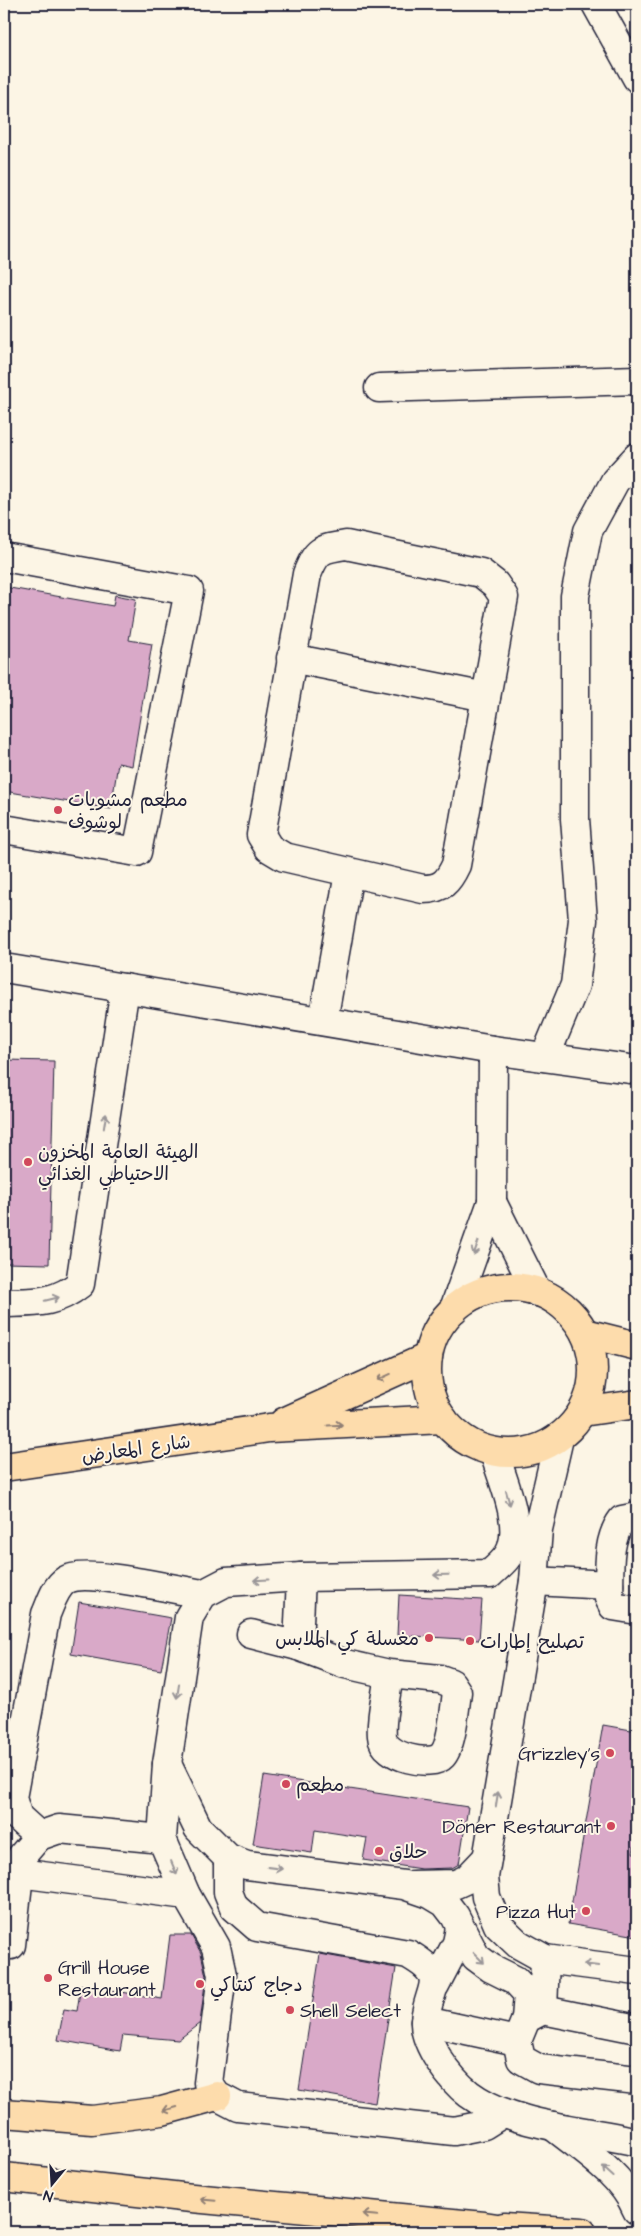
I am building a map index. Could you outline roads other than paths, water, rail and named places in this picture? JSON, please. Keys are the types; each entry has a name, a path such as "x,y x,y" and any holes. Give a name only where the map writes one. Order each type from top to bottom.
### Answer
{"main road":[{"path":"515,1288 537,1292 556,1301 572,1316 584,1334 592,1353 593,1373 590,1393 582,1412 559,1438 524,1452 494,1452 474,1445 463,1438 443,1419 432,1400 427,1379 428,1357 433,1339 442,1322 454,1309 472,1296 493,1289 515,1288"},
{"path":"584,1334 637,1346"},
{"name":"شارع المعارض","path":"269,1428 428,1357"},
{"path":"582,1412 637,1404"},
{"name":"شارع المعارض","path":"4,1467 269,1428 443,1419"},
{"path":"4,2113 92,2120 162,2111 217,2096"},
{"path":"4,2177 182,2197 484,2226 582,2232"},
{"path":"484,2226 523,2232"}],"street":[{"path":"596,4 637,78"},
{"path":"379,388 637,380"},
{"path":"545,1057 575,985 583,920 575,819 575,596 588,531 615,481 637,457"},
{"path":"355,547 481,573 494,584 504,597 456,865 448,881 437,889 423,889 349,873 284,857 269,848 261,835 291,658 307,574 314,556 326,548 355,547"},
{"path":"4,557 189,591 137,852 4,829"},
{"path":"291,658 486,696"},
{"path":"323,1021 349,873"},
{"path":"4,968 493,1050 637,1070"},
{"path":"4,1302 47,1302 66,1296 80,1284 125,988"},
{"path":"454,1309 492,1202 493,1050"},
{"path":"492,1202 537,1292"},
{"path":"559,1438 538,1529 534,1581 484,1878 486,1898 498,1925 518,1944 545,1959 637,1971"},
{"path":"494,1452 516,1526 512,1548 504,1561 490,1574 301,1577 226,1582 203,1594 189,1617 167,1764 162,1840 186,1895 216,1947 222,1975 208,2083 217,2096 238,2107 454,2131 484,2125 503,2113"},
{"path":"637,1517 622,1520 615,1529 612,1540 609,1585 609,1598 613,1606 637,1610"},
{"path":"39,1836 18,1817 12,1798 46,1614 55,1593 66,1580 90,1576 203,1594"},
{"path":"298,1646 301,1577"},
{"path":"534,1581 609,1585"},
{"path":"251,1634 298,1646 345,1664 390,1674"},
{"path":"167,1764 198,1828 228,1858 247,1865 404,1885 456,1884 467,1879 487,1858"},
{"path":"11,1945 12,1872 21,1857 39,1836 59,1830 162,1840"},
{"path":"228,1858 228,1892 234,1907 256,1927 408,1954 426,1964 435,1985"},
{"path":"12,1872 186,1895"},
{"path":"404,1885 430,1894 444,1902 455,1916 476,1957 491,1968 515,1980 528,1994 529,2023"},
{"path":"460,1928 457,1943 435,1985 425,2022 432,2047 448,2074 469,2094 503,2113 637,2142"},
{"path":"545,1959 521,2059 539,2069 637,2080"},
{"path":"425,2022 529,2023 637,2028"},
{"path":"550,2124 615,2178 632,2199 637,2210"}],"place":[{"name":"مطعم مشويات لوشوف","path":"58,810"},
{"name":"الهيئة العامة المخزون الاحتياطي الغذائي","path":"28,1162"},
{"name":"مغسلة كي الملابس","path":"429,1638"},
{"name":"تصليح إطارات","path":"470,1641"},
{"name":"Grizzley's","path":"610,1753"},
{"name":"مطعم","path":"286,1784"},
{"name":"Döner Restaurant","path":"611,1826"},
{"name":"حلاق","path":"379,1851"},
{"name":"Pizza Hut","path":"586,1911"},
{"name":"Grill House Restaurant","path":"48,1978"},
{"name":"دجاج كنتاكي","path":"200,1984"},
{"name":"Shell Select","path":"290,2010"}]}
